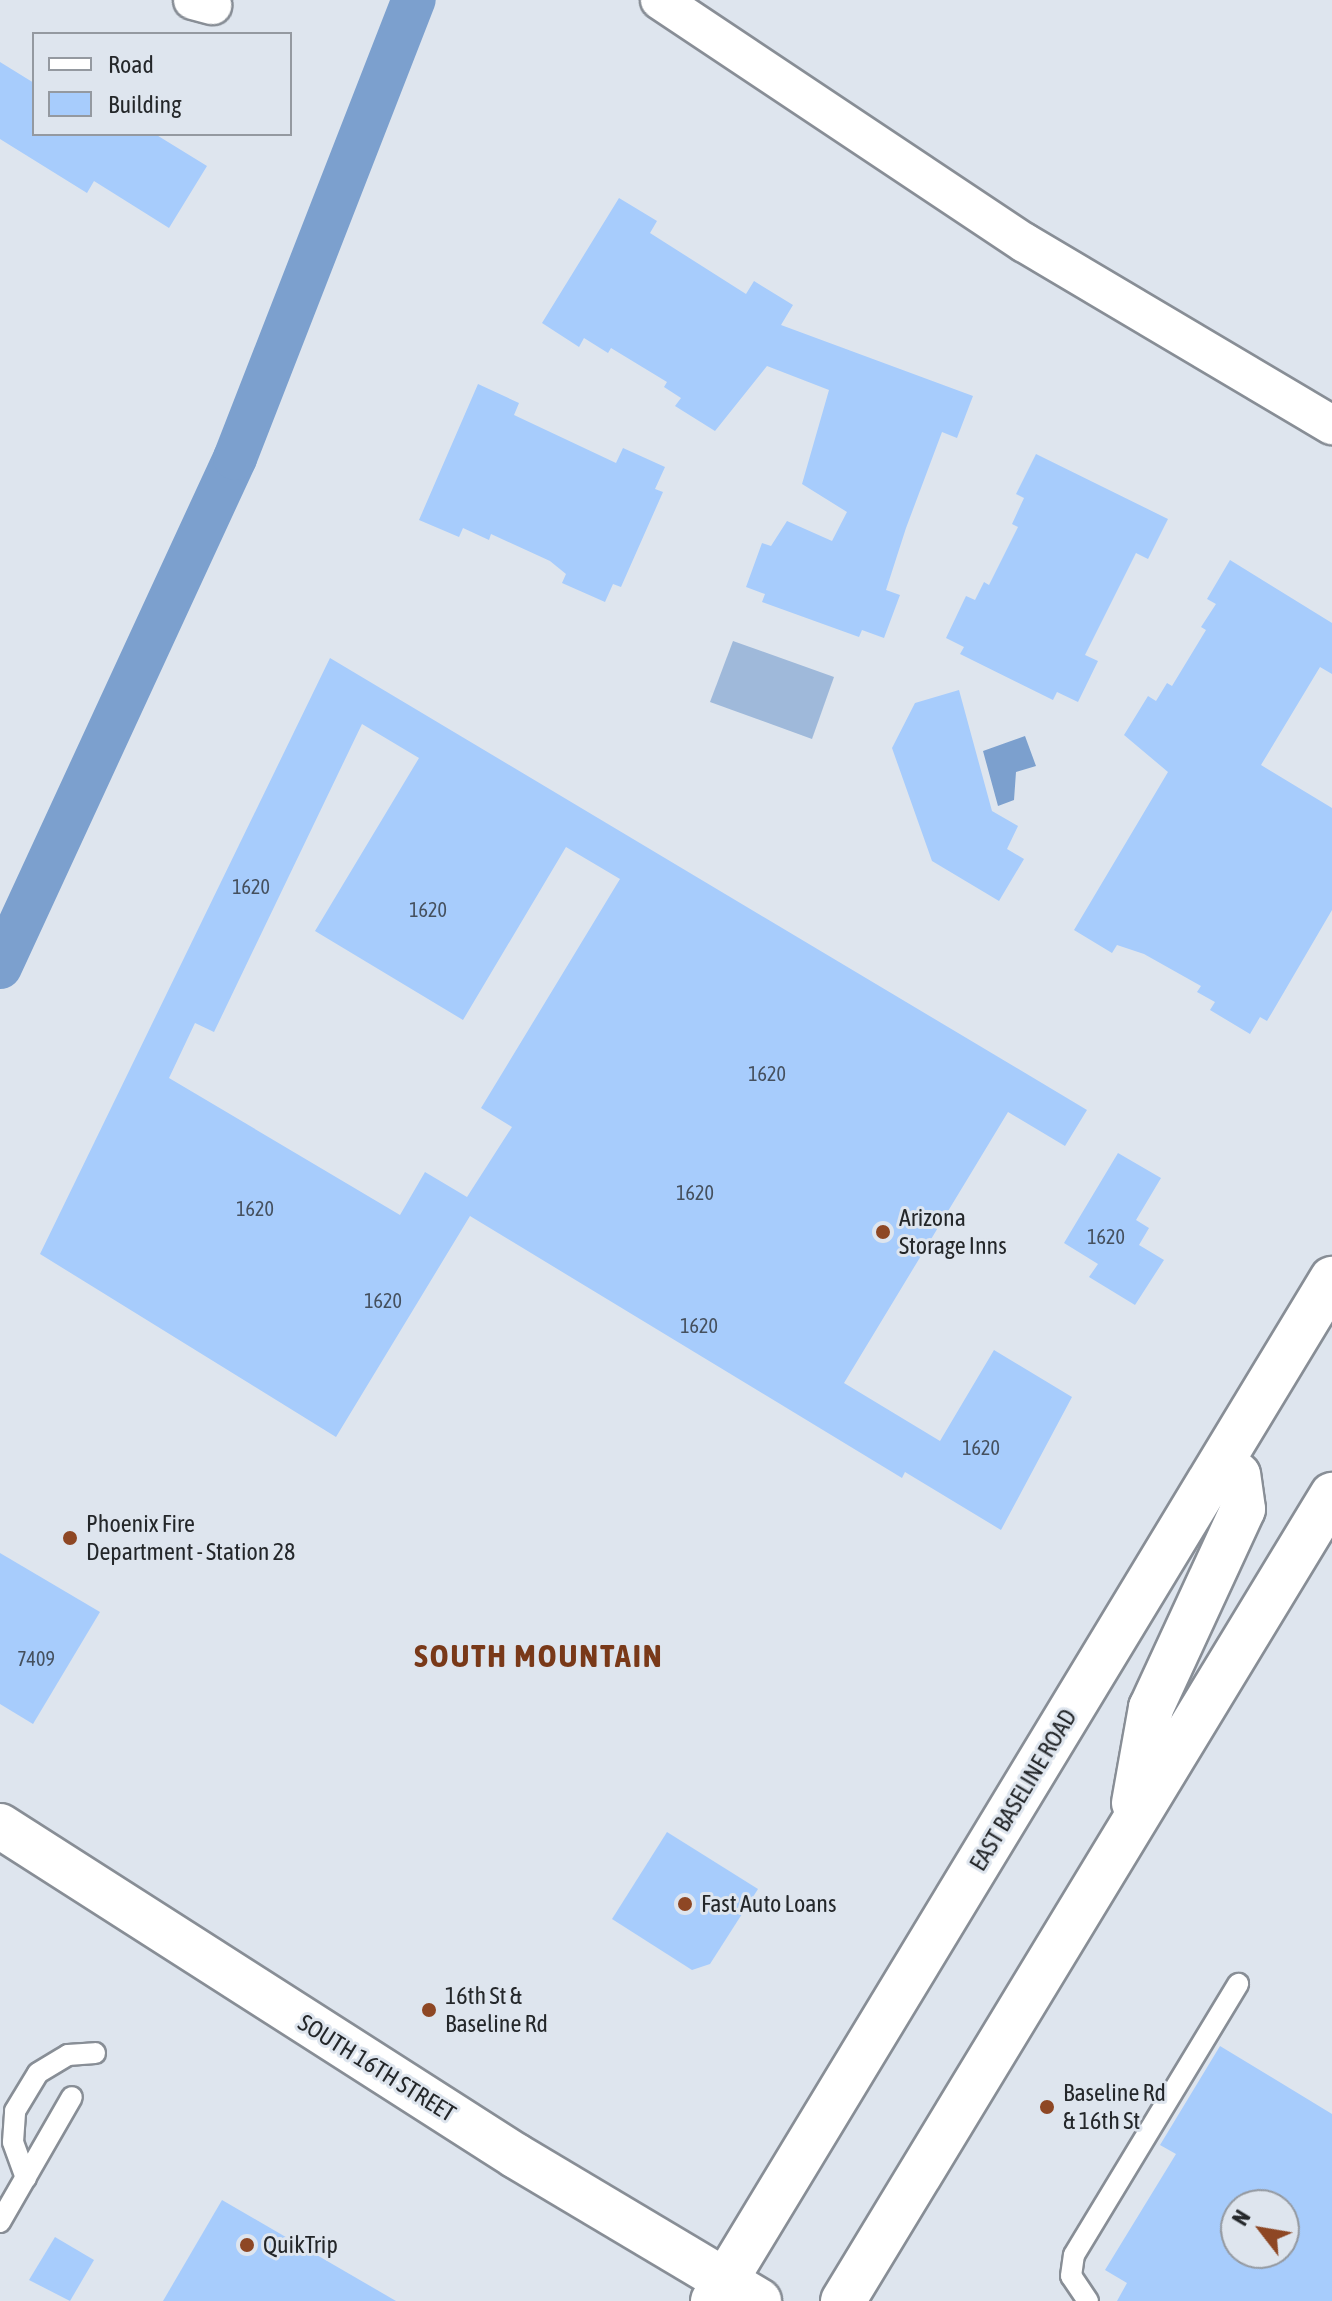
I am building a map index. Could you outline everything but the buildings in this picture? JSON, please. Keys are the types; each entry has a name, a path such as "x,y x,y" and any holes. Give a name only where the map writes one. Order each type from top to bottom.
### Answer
{"main road":[{"name":"EAST BASELINE ROAD","path":"732,2294 1332,1279"},
{"path":"1129,1829 1151,1708 1243,1509 1238,1475 1223,1461"},
{"path":"843,2301 1332,1495"},
{"name":"SOUTH 16TH STREET","path":"0,1826 732,2294"}],"street":[{"path":"660,0 1025,243 1332,425"}],"lane":[{"path":"1088,2301 1071,2276 1074,2255 1238,1984"},
{"path":"26,2178 13,2142 15,2111 38,2073 68,2055 95,2053"},
{"path":"0,2222 72,2097"}],"shaded area":[{"path":"733,641 834,677 812,739 710,702"},
{"path":"1025,736 1036,766 1016,772 1014,800 998,806 983,751"}],"waterway":[{"path":"0,967 235,458 414,0"}],"place":[{"name":"Arizona Storage Inns","path":"883,1232"},
{"name":"Phoenix Fire Department - Station 28","path":"70,1538"},
{"name":"Fast Auto Loans","path":"685,1904"},
{"name":"16th St & Baseline Rd","path":"429,2010"},
{"name":"Baseline Rd & 16th St","path":"1047,2107"},
{"name":"QuikTrip","path":"247,2245"}],"district":[{"name":"SOUTH MOUNTAIN","path":"539,1656"}]}
